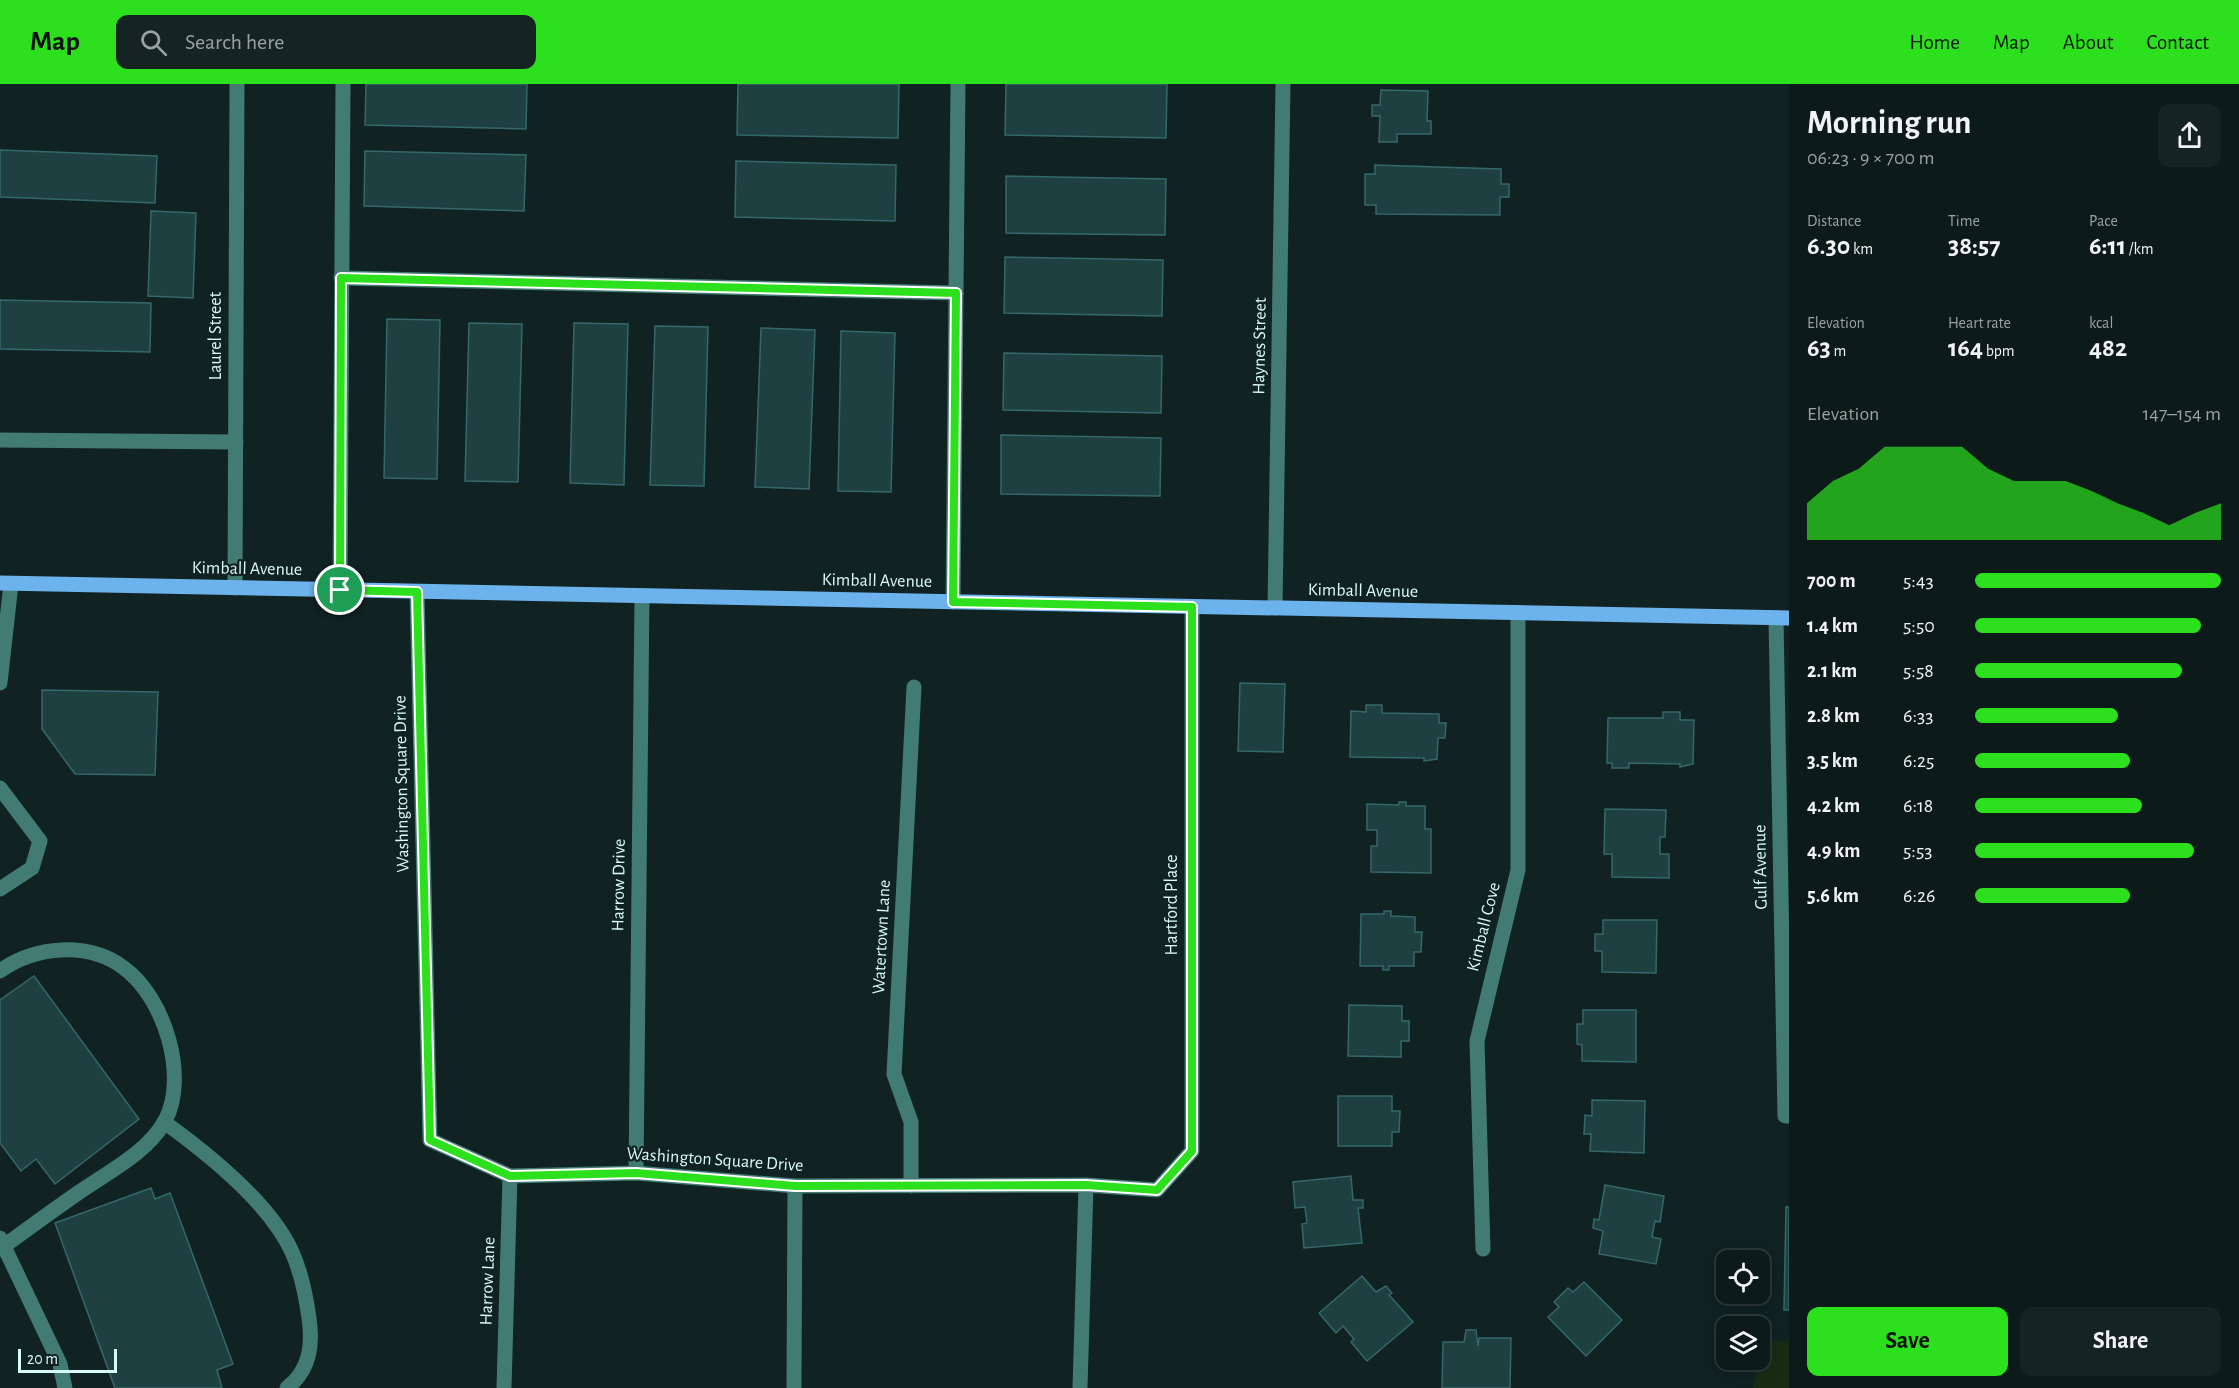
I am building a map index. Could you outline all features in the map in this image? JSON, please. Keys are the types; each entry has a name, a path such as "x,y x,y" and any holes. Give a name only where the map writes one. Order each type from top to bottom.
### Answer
{"main road":[{"name":"Kimball Avenue","path":"6,584 1783,618"}],"street":[{"name":"Laurel Street","path":"235,588 237,84"},
{"path":"340,590 343,84"},
{"path":"953,602 958,84"},
{"name":"Haynes Street","path":"1275,608 1283,84"},
{"path":"341,278 956,293"},
{"path":"0,440 236,442"},
{"path":"0,683 6,584"},
{"name":"Washington Square Drive","path":"417,592 430,1140 510,1176 636,1173 795,1186 1086,1185 1157,1190"},
{"name":"Harrow Drive","path":"636,1173 642,596"},
{"name":"Hartford Place","path":"1157,1190 1192,1151 1192,607"},
{"name":"Kimball Cove","path":"1483,1249 1477,1041 1518,870 1518,613"},
{"name":"Gulf Avenue","path":"1783,618 1787,1116"},
{"name":"Watertown Lane","path":"911,1186 911,1122 894,1074 914,687"},
{"path":"0,788 40,841 32,868 0,889"},
{"path":"0,971 34,953 68,950 93,953 124,968 142,986 170,1042 174,1062 174,1094 164,1122 145,1146 2,1244 60,1364 65,1388"},
{"path":"164,1122 191,1142 252,1198 280,1232 292,1252 301,1276 311,1335 309,1354 304,1368 295,1382 287,1388"},
{"name":"Harrow Lane","path":"504,1388 510,1176"},
{"path":"1080,1388 1086,1185"},
{"path":"794,1388 795,1186"}],"green space":[{"path":"1789,1340 1789,1388 1753,1388 1756,1370 1770,1370 1770,1341"}],"building":[{"path":"366,84 527,84 526,129 365,125"},
{"path":"738,84 899,84 898,138 737,135"},
{"path":"1006,84 1167,84 1166,138 1005,135"},
{"path":"1381,90 1428,91 1427,121 1431,121 1431,134 1397,134 1397,142 1379,142 1380,116 1372,116 1372,105 1380,105"},
{"path":"0,150 157,156 155,203 0,197"},
{"path":"365,151 526,155 524,211 364,206"},
{"path":"736,161 896,165 895,221 735,217"},
{"path":"1375,165 1501,169 1501,184 1509,184 1509,197 1500,197 1500,215 1376,214 1376,205 1365,205 1365,174 1375,174"},
{"path":"1006,176 1166,179 1165,235 1006,233"},
{"path":"151,211 196,213 193,298 148,296"},
{"path":"1005,257 1163,260 1162,316 1004,313"},
{"path":"0,300 151,303 150,352 0,349"},
{"path":"387,319 440,320 437,479 384,478"},
{"path":"469,323 522,324 518,482 465,481"},
{"path":"574,323 628,324 624,485 570,483"},
{"path":"655,326 708,327 704,486 650,485"},
{"path":"761,328 815,330 809,489 755,487"},
{"path":"841,331 895,333 891,492 838,491"},
{"path":"1004,353 1162,356 1161,413 1003,410"},
{"path":"1001,435 1161,438 1160,496 1001,494"},
{"path":"1240,683 1285,684 1283,752 1238,751"},
{"path":"42,690 158,692 155,775 75,774 42,729"},
{"path":"1366,705 1382,705 1382,713 1439,714 1439,723 1446,723 1445,738 1438,738 1437,759 1424,761 1424,758 1350,757 1351,711 1366,712"},
{"path":"1663,712 1680,712 1680,720 1694,720 1693,764 1680,767 1680,764 1629,763 1629,768 1612,768 1612,763 1607,763 1608,718 1663,718"},
{"path":"1399,802 1406,802 1406,806 1425,806 1425,829 1431,829 1431,873 1371,872 1371,846 1377,846 1377,830 1367,830 1367,804 1399,805"},
{"path":"1605,809 1666,810 1665,837 1660,837 1660,854 1669,854 1669,878 1612,877 1612,854 1604,854"},
{"path":"1384,911 1391,911 1391,916 1415,917 1415,932 1422,932 1421,952 1414,952 1414,966 1389,966 1389,970 1383,970 1383,966 1360,966 1361,914 1384,914"},
{"path":"1603,920 1657,920 1656,973 1602,972 1602,951 1595,951 1595,934 1603,934"},
{"path":"34,976 139,1119 55,1184 36,1159 21,1171 0,1143 0,1000"},
{"path":"1349,1005 1402,1006 1402,1021 1409,1021 1409,1041 1401,1041 1401,1057 1348,1056"},
{"path":"1583,1010 1636,1010 1636,1062 1582,1061 1582,1045 1577,1044 1577,1024 1583,1024"},
{"path":"1338,1096 1392,1096 1392,1111 1400,1111 1399,1132 1392,1132 1392,1146 1338,1146"},
{"path":"1592,1100 1645,1101 1644,1153 1590,1151 1591,1134 1584,1134 1585,1115 1592,1116"},
{"path":"1351,1176 1353,1200 1363,1200 1363,1208 1358,1208 1362,1243 1304,1248 1302,1224 1307,1223 1305,1207 1295,1208 1293,1182"},
{"path":"1605,1185 1664,1196 1660,1222 1655,1221 1652,1237 1661,1239 1656,1264 1599,1254 1603,1231 1593,1228 1594,1219 1599,1220"},
{"path":"151,1188 155,1199 170,1193 233,1364 217,1370 222,1388 115,1388 55,1223"},
{"path":"1786,1207 1789,1207 1789,1310 1784,1310"},
{"path":"1362,1276 1376,1292 1386,1286 1392,1293 1389,1295 1413,1322 1367,1361 1351,1342 1354,1339 1343,1326 1336,1333 1319,1313"},
{"path":"1584,1282 1622,1320 1586,1356 1548,1317 1559,1307 1554,1302 1568,1288 1573,1292"},
{"path":"1466,1330 1476,1330 1478,1346 1479,1338 1511,1338 1510,1388 1442,1388 1443,1342 1464,1342"}],"route":[{"path":"341,278 956,293 953,602 1192,607 1192,1151 1157,1190 1086,1185 795,1186 636,1173 510,1176 430,1140 417,592 340,590 341,278"}]}
